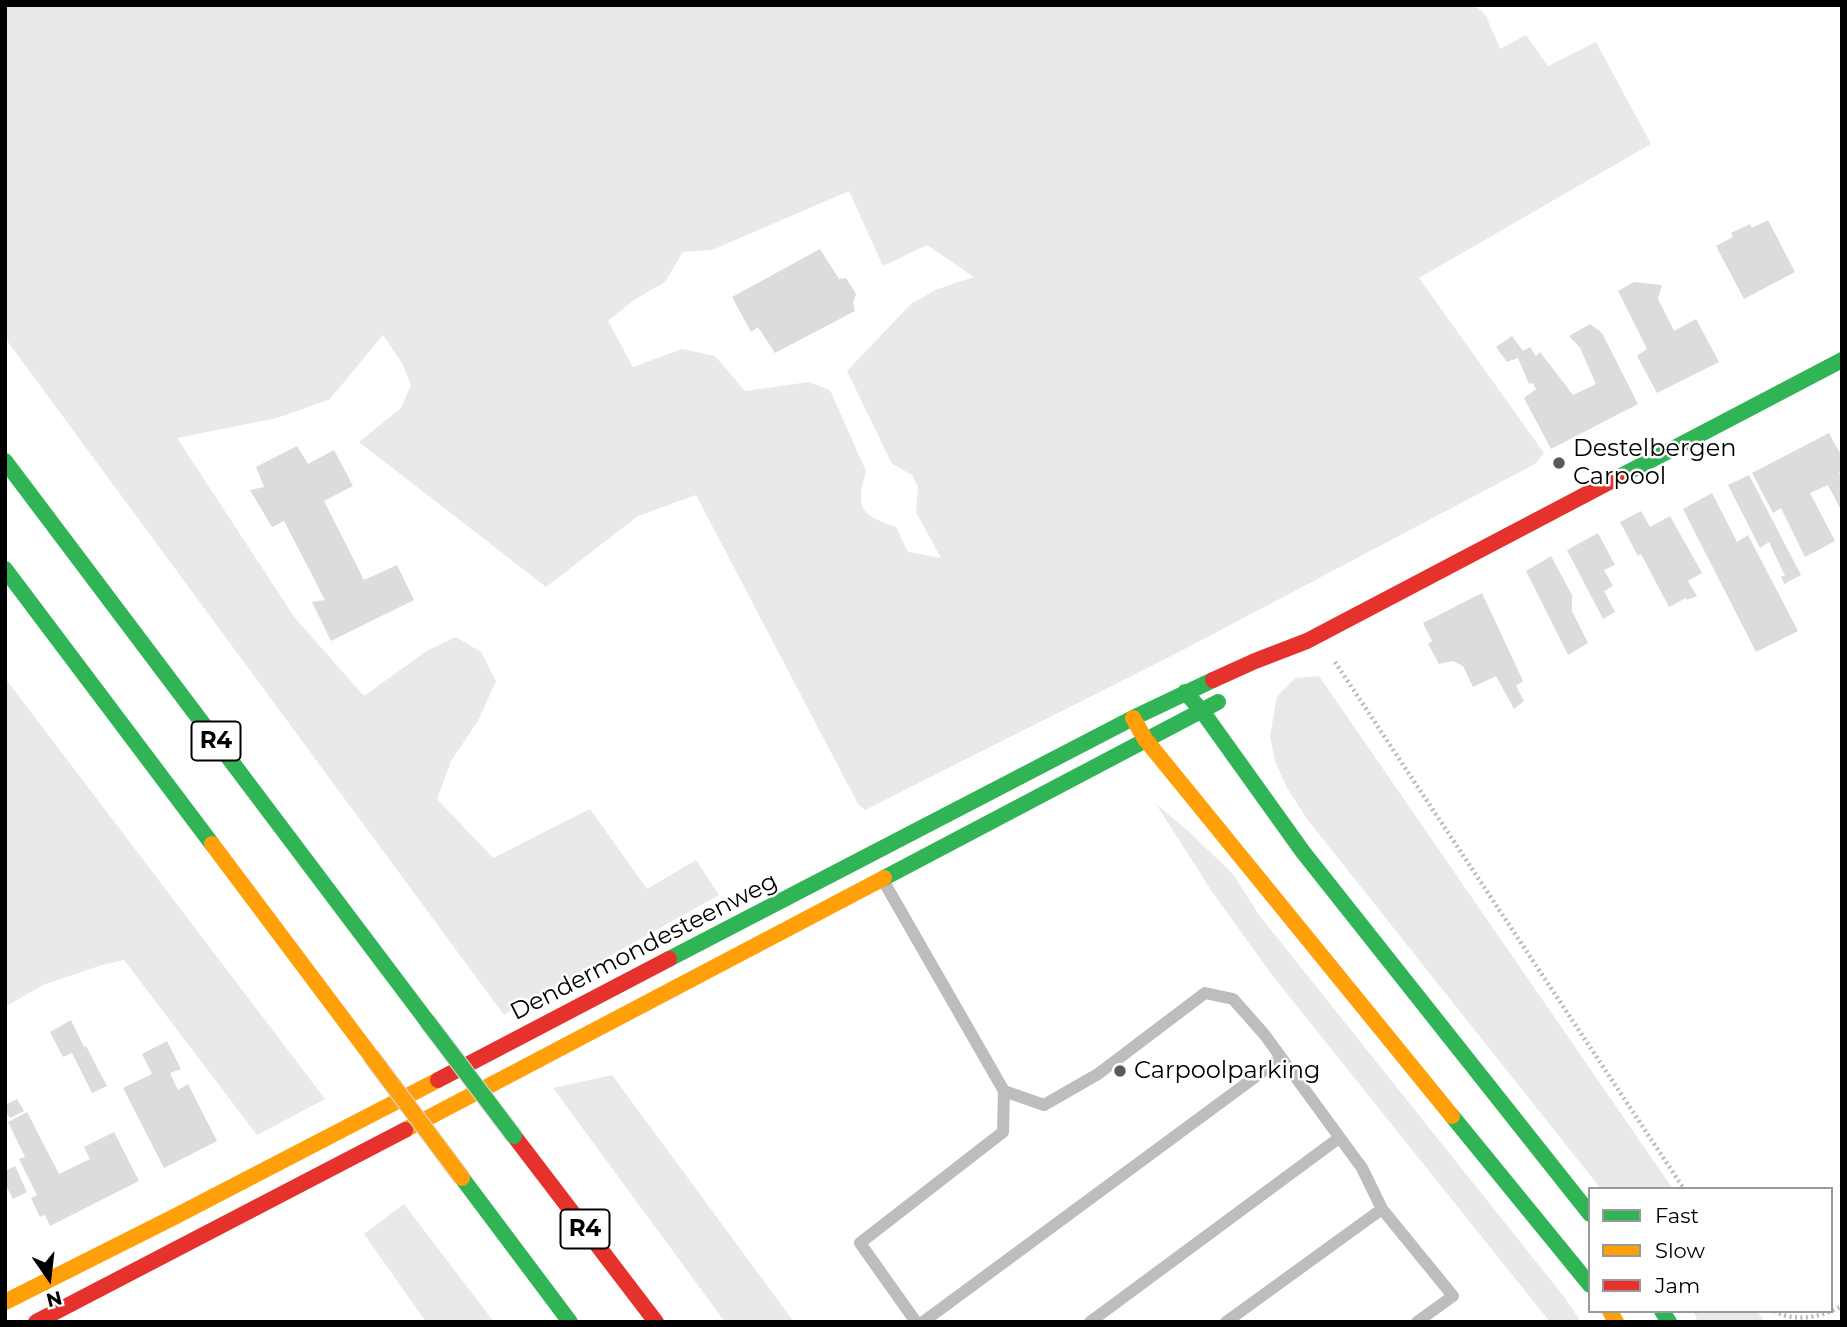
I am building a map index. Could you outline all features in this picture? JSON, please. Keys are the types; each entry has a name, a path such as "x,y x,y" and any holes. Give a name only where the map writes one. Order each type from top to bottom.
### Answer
{"main road":[{"name":"Dendermondesteenweg","path":"5,1302 176,1216 1133,718 1185,692 1312,638 1842,360"},
{"name":"R4","path":"5,461 656,1322"},
{"name":"R4","path":"5,569 570,1322"},
{"name":"Dendermondesteenweg","path":"1265,676 1312,638"},
{"path":"1185,692 1202,711 1303,852 1588,1211"},
{"name":"Dendermondesteenweg","path":"36,1322 1234,694"},
{"path":"1133,718 1146,739 1588,1283"}],"lane":[{"path":"882,878 1004,1091 1003,1132 860,1243 916,1322"},
{"path":"1004,1091 1044,1105 1098,1074 1205,993 1233,999 1264,1034 1362,1168 1382,1209 1453,1296 1417,1322"},
{"path":"923,1322 1281,1058"},
{"path":"1090,1322 1339,1138"},
{"path":"1226,1322 1382,1209"}],"path":[{"path":"1312,638 1440,822 1683,1187"},
{"path":"1777,1313 1801,1320 1829,1313"}],"shaded area":[{"path":"5,5 1475,5 1486,16 1500,49 1526,35 1548,66 1596,42 1651,144 1419,278 1544,453 1535,464 1179,652 865,810 858,804 696,495 638,516 546,587 359,442 401,408 411,385 402,363 383,335 330,399 277,418 177,438 295,618 364,696 428,650 456,637 481,652 496,681 478,721 451,761 437,799 493,858 590,809 647,889 696,860 719,895 504,1015 5,338","holes":["849,191 883,266 927,245 974,277 938,289 912,303 847,371 892,464 912,475 918,487 916,512 941,558 908,552 896,527 868,514 863,508 861,494 866,471 830,390 809,382 745,391 715,356 682,349 633,367 608,321 634,300 665,282 683,252 712,250"]},
{"path":"1319,676 1672,1187 1599,1187 1307,819 1286,786 1275,761 1270,736 1277,696 1295,678"},
{"path":"5,678 325,1099 257,1135 124,960 43,985 5,1007"},
{"path":"1156,804 1233,874 1259,915 1565,1298 1581,1322 1550,1322 1272,975 1195,868 1211,890"},
{"path":"612,1075 794,1322 725,1322 553,1088"},
{"path":"404,1204 494,1322 426,1322 364,1234"},
{"path":"1694,1313 1758,1313 1765,1322 1698,1322"}],"building":[{"path":"1768,220 1795,272 1744,299 1716,246 1733,237 1731,233 1750,224 1752,228"},
{"path":"820,249 839,279 846,278 856,294 853,303 855,311 775,353 758,327 751,332 732,297"},
{"path":"1634,282 1662,285 1658,299 1674,331 1696,319 1719,362 1657,393 1637,356 1647,349 1618,291"},
{"path":"1590,324 1602,333 1638,404 1551,449 1524,398 1536,389 1533,383 1529,384 1518,358 1507,362 1496,347 1512,336 1523,351 1530,347 1536,356 1540,352 1573,395 1596,384 1580,348 1569,336"},
{"path":"1829,433 1842,457 1842,471 1839,472 1842,478 1842,512 1828,485 1810,493 1835,541 1805,557 1781,508 1773,513 1752,473"},
{"path":"297,446 308,464 334,450 353,486 324,501 364,580 397,565 414,600 331,641 312,602 325,600 284,521 272,527 250,490 264,487 256,467"},
{"path":"1749,475 1801,575 1784,584 1781,576 1785,576 1769,542 1760,548 1728,485"},
{"path":"1712,493 1737,542 1748,535 1798,631 1756,652 1683,509"},
{"path":"1641,511 1650,527 1670,516 1702,573 1688,581 1697,596 1687,600 1686,598 1669,607 1641,554 1638,556 1620,522"},
{"path":"1598,533 1615,565 1604,570 1613,586 1604,591 1615,612 1603,619 1567,550"},
{"path":"1551,556 1572,595 1572,611 1588,643 1568,655 1526,571"},
{"path":"1482,593 1523,681 1516,686 1524,701 1514,709 1496,676 1473,687 1463,666 1453,661 1439,664 1428,644 1432,641 1423,623"},
{"path":"71,1020 107,1086 92,1093 72,1053 63,1057 50,1032"},
{"path":"167,1041 181,1069 170,1073 178,1090 188,1084 217,1141 164,1168 123,1088 152,1074 142,1054"},
{"path":"17,1099 24,1111 10,1118 5,1105"},
{"path":"27,1112 59,1174 90,1159 84,1147 114,1132 139,1181 50,1226 45,1215 40,1217 31,1198 37,1195 19,1159 25,1157 8,1122"},
{"path":"15,1166 27,1192 13,1199 5,1184 5,1171"}],"traffic: fast":[{"path":"1617,478 1842,360"},
{"path":"5,461 427,1021"},
{"path":"5,569 212,844"},
{"path":"669,959 1133,718 1213,680"},
{"path":"1185,692 1202,711 1303,852 1588,1211"},
{"path":"884,878 1218,702"},
{"path":"427,1021 514,1136"},
{"path":"1452,1116 1588,1283"},
{"path":"462,1178 570,1322"},
{"path":"1663,1313 1669,1322"}],"traffic: slow":[{"path":"1133,718 1145,739 1452,1116"},
{"path":"212,844 371,1056"},
{"path":"405,1130 884,878"},
{"path":"371,1056 462,1178"},
{"path":"5,1302 438,1080"},
{"path":"1611,1313 1616,1322"}],"traffic: jam":[{"path":"1213,680 1307,641 1617,478"},
{"path":"438,1080 669,959"},
{"path":"36,1322 405,1130"},
{"path":"514,1136 656,1322"}],"place":[{"name":"Destelbergen Carpool","path":"1559,463"},
{"name":"Carpoolparking","path":"1120,1071"}]}
